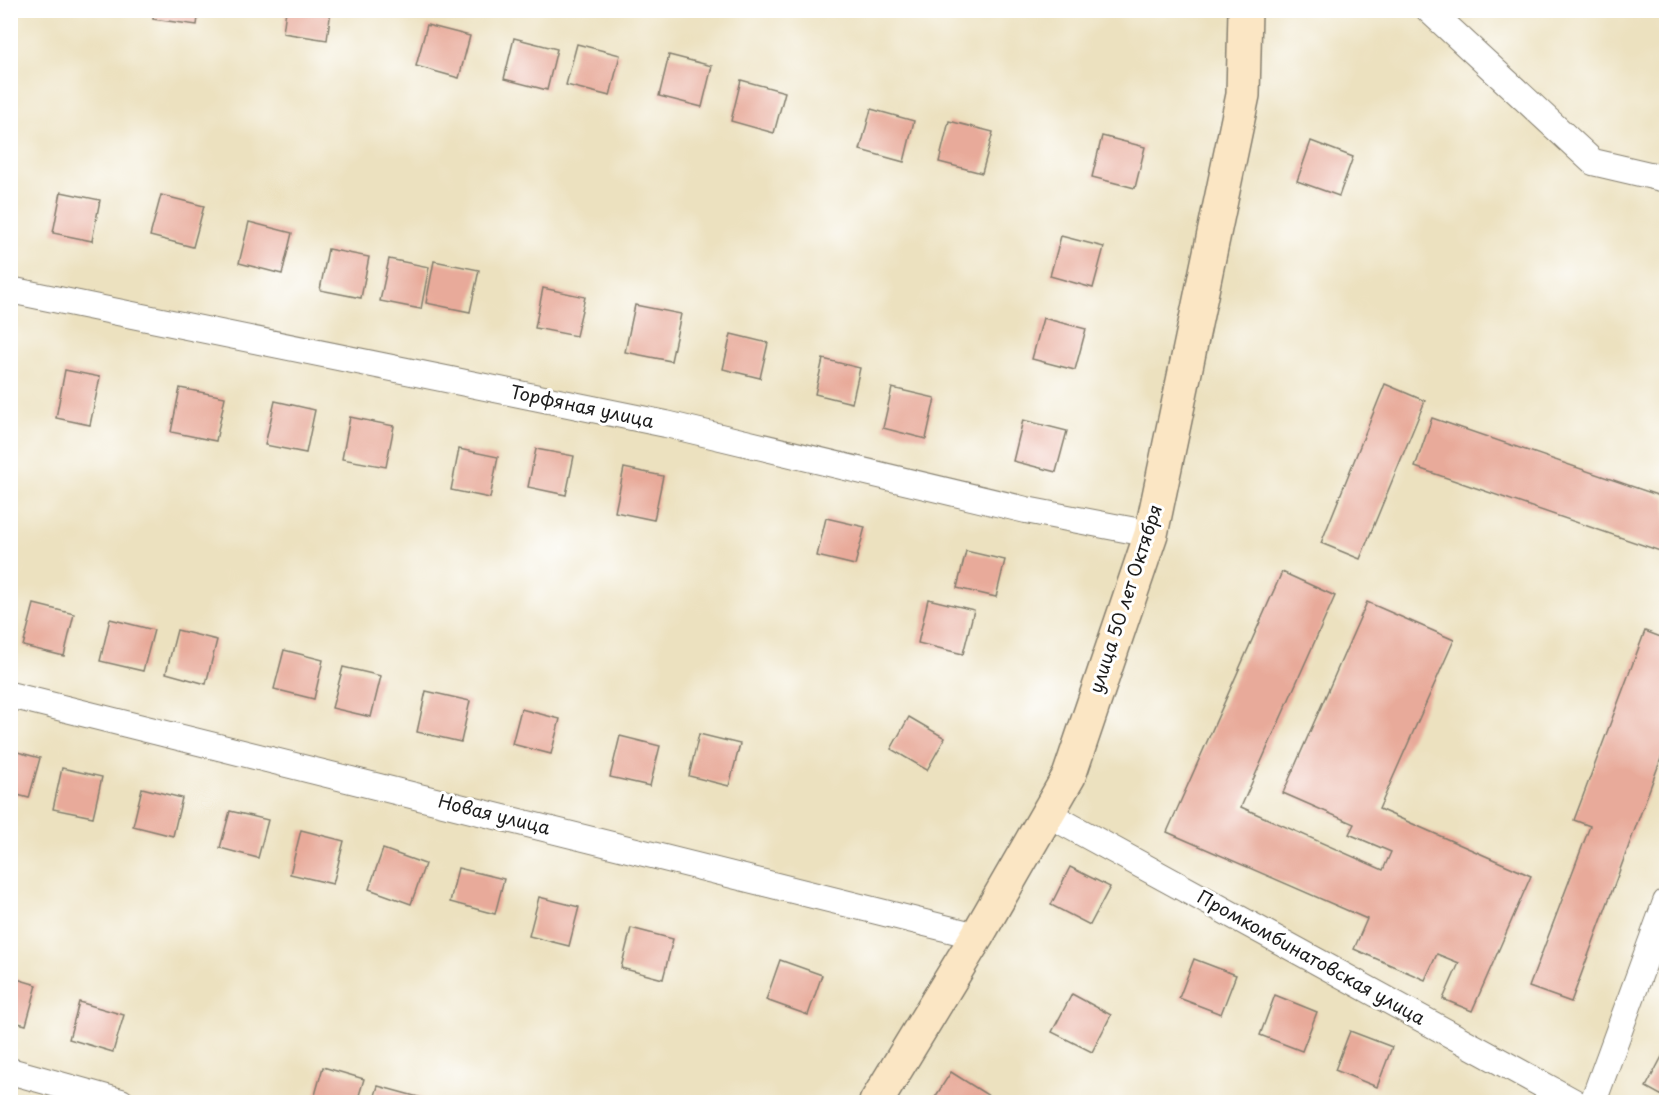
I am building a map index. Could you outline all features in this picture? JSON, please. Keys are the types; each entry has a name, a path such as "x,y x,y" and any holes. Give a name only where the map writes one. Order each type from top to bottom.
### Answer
{"main road":[{"name":"улица 50 лет Октября","path":"876,1102 977,936 1069,776 1151,534 1244,95 1245,10"}],"street":[{"path":"1429,10 1593,162 1666,179"},
{"name":"Торфяная улица","path":"10,290 666,424 1026,510 1151,534"},
{"name":"Новая улица","path":"10,695 977,936"},
{"name":"Промкомбинатовская улица","path":"1048,814 1574,1102"},
{"path":"1593,1102 1666,902"},
{"path":"10,1071 121,1102"}],"building":[{"path":"154,10 199,10 197,25 153,19"},
{"path":"286,10 331,10 327,40 283,33"},
{"path":"427,25 470,36 459,78 416,66"},
{"path":"514,38 557,49 547,90 504,79"},
{"path":"577,44 620,55 610,96 566,85"},
{"path":"669,55 712,66 702,107 659,96"},
{"path":"741,80 785,92 774,133 731,121"},
{"path":"871,109 914,121 904,162 860,150"},
{"path":"949,121 993,132 982,173 939,162"},
{"path":"1102,136 1145,147 1135,188 1092,177"},
{"path":"1311,141 1353,157 1339,196 1297,181"},
{"path":"61,192 100,200 92,241 53,233"},
{"path":"161,195 204,206 193,247 150,236"},
{"path":"249,222 292,233 282,274 239,263"},
{"path":"1061,236 1104,247 1093,288 1050,276"},
{"path":"328,249 369,257 361,298 320,290"},
{"path":"389,259 429,267 421,309 380,301"},
{"path":"434,261 479,270 470,312 426,303"},
{"path":"543,288 585,297 576,336 535,328"},
{"path":"635,305 681,314 671,361 625,352"},
{"path":"1043,318 1086,329 1075,370 1032,359"},
{"path":"731,334 768,343 760,378 723,369"},
{"path":"823,359 860,368 852,403 815,394"},
{"path":"65,370 100,377 90,425 56,418"},
{"path":"1385,384 1425,401 1360,559 1321,543"},
{"path":"180,388 225,397 216,441 171,432"},
{"path":"892,388 935,398 926,439 883,428"},
{"path":"275,401 315,410 306,453 265,445"},
{"path":"350,417 394,426 386,467 342,459"},
{"path":"1432,418 1666,498 1666,553 1415,467"},
{"path":"1023,420 1067,431 1056,472 1013,461"},
{"path":"459,449 498,457 490,498 451,490"},
{"path":"536,449 574,456 566,495 528,487"},
{"path":"624,468 663,476 654,520 615,512"},
{"path":"826,518 865,527 855,565 817,556"},
{"path":"966,551 1005,560 996,597 957,588"},
{"path":"1282,572 1335,596 1241,807 1383,870 1391,852 1349,834 1354,824 1283,793 1367,602 1454,640 1379,809 1531,876 1472,1011 1443,999 1459,963 1437,954 1425,980 1354,949 1367,919 1167,832"},
{"path":"928,599 974,610 963,654 918,643"},
{"path":"34,604 74,614 64,656 23,646"},
{"path":"110,619 154,630 143,671 100,661"},
{"path":"177,630 217,640 206,684 166,673"},
{"path":"1645,631 1666,639 1666,745 1571,1002 1529,987 1590,826 1574,820"},
{"path":"284,650 323,660 314,699 274,689"},
{"path":"343,667 381,676 371,717 332,708"},
{"path":"426,691 470,701 461,742 417,732"},
{"path":"521,709 560,719 551,754 512,744"},
{"path":"909,717 945,738 927,770 891,749"},
{"path":"699,734 740,744 729,786 689,776"},
{"path":"620,736 660,746 650,786 610,777"},
{"path":"10,750 40,758 29,798 10,793"},
{"path":"62,768 102,777 93,817 53,809"},
{"path":"142,788 182,798 173,836 133,826"},
{"path":"230,811 268,820 258,858 220,848"},
{"path":"301,830 344,841 333,884 290,874"},
{"path":"383,849 425,864 411,904 369,889"},
{"path":"1070,867 1110,887 1090,925 1051,905"},
{"path":"458,868 504,879 495,914 450,902"},
{"path":"539,897 579,907 569,946 529,936"},
{"path":"631,928 673,939 663,979 621,968"},
{"path":"1194,959 1236,975 1221,1014 1179,998"},
{"path":"780,960 822,975 808,1015 766,1000"},
{"path":"10,977 37,985 26,1025 10,1021"},
{"path":"1072,994 1111,1015 1092,1052 1052,1032"},
{"path":"1275,995 1317,1012 1302,1051 1260,1035"},
{"path":"79,1002 124,1015 113,1052 69,1039"},
{"path":"1350,1031 1392,1047 1377,1087 1335,1070"},
{"path":"1666,1049 1666,1098 1646,1087"},
{"path":"323,1067 364,1079 357,1102 313,1102"},
{"path":"951,1072 989,1096 985,1102 932,1102"},
{"path":"378,1086 422,1098 421,1102 373,1102"}]}
